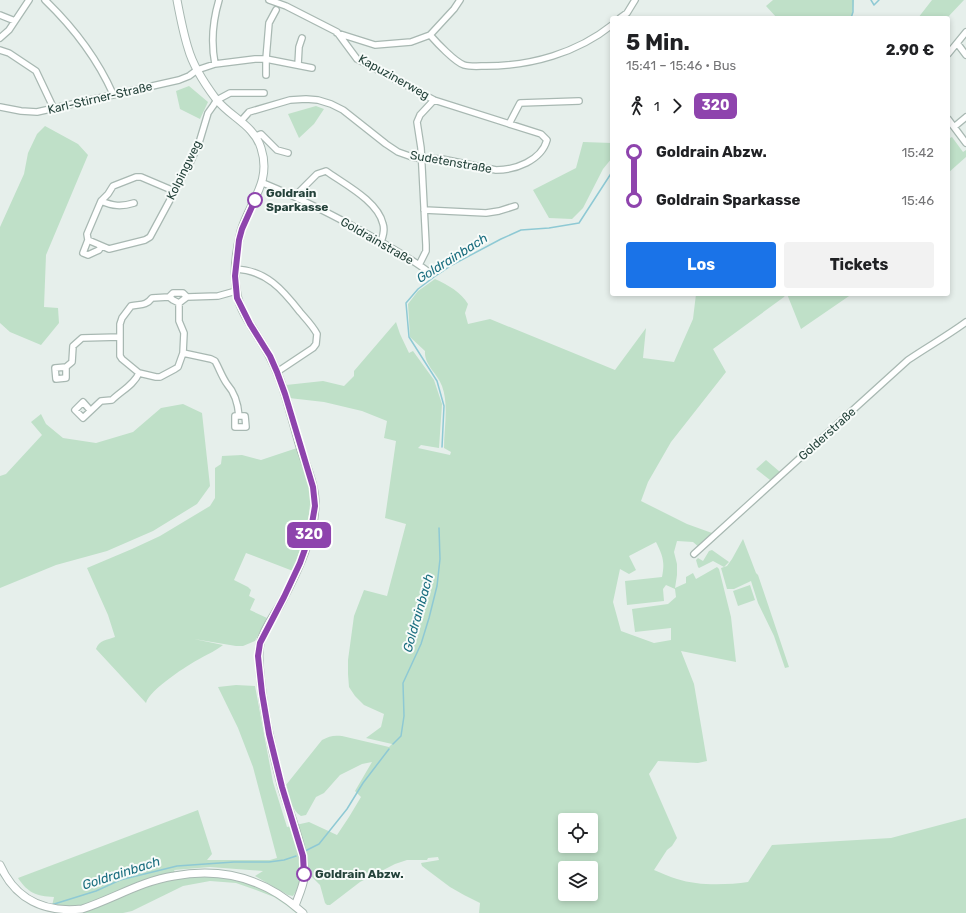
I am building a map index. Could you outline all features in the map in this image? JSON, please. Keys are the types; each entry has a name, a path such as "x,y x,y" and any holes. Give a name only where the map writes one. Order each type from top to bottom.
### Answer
{"street":[{"path":"0,38 9,30 29,0"},
{"path":"45,0 78,35 113,94"},
{"path":"176,0 187,45 197,70 217,100 250,128 256,136 263,154 265,174 263,183 242,229 235,269 236,292 237,298 250,324 270,356 277,372 285,394 315,497 313,521 300,563 284,597 264,632 260,643 258,656 262,693 269,734 282,787 303,856 304,877 295,906"},
{"path":"215,64 213,54 213,31 219,0"},
{"name":"Kapuzinerweg","path":"270,0 286,6 337,32 357,59 434,100 541,134 545,137"},
{"path":"337,32 375,45 411,42 430,35 454,9 460,0"},
{"path":"622,16 636,0"},
{"path":"266,75 269,23 276,10"},
{"path":"0,15 15,21"},
{"path":"430,35 445,51 464,65 510,65 542,60 562,53 593,39 610,26"},
{"path":"950,52 966,32"},
{"path":"298,65 302,38"},
{"path":"957,43 966,55"},
{"path":"0,50 10,53 36,71 54,109"},
{"name":"Karl-Stirner-Straße","path":"0,108 37,112 54,109 113,94 179,80 189,76 197,70 215,64 234,61 266,58 312,68"},
{"path":"217,100 230,93 264,93"},
{"name":"Kolpingweg","path":"101,246 99,250 88,255 83,253 88,240 109,249 145,240 150,237 191,161 199,144 208,113 217,100"},
{"name":"Sudetenstraße","path":"241,120 250,112 290,100 318,100 343,110 398,152 415,158 442,159 496,170 505,170 517,167 529,161 537,155 546,142 545,137"},
{"path":"419,265 426,252 426,245 422,158 417,122 420,115 434,100"},
{"path":"509,124 520,103 579,101"},
{"path":"954,127 966,117"},
{"path":"950,122 966,143"},
{"path":"256,136 261,134 278,150 288,153"},
{"path":"295,196 317,174 326,171 361,195 382,218 384,234 381,242"},
{"path":"88,240 87,234 101,201 113,186 136,177 141,177 174,191"},
{"name":"Goldrainstraße","path":"263,183 322,209 381,242 426,270"},
{"path":"101,201 116,206 134,204"},
{"path":"424,210 486,213 499,212 515,206"},
{"path":"235,269 241,269 271,280 294,304 317,334 316,344 313,348 277,372"},
{"path":"179,303 187,297 218,296 236,292"},
{"path":"169,297 173,293 183,293 187,297"},
{"path":"169,297 179,303 179,321 184,333 183,353 178,366 160,377 139,373 122,360 120,352 120,324 122,318 131,306 149,303 152,298 169,297"},
{"name":"Golderstraße","path":"694,554 908,360 944,338 966,322"},
{"path":"66,367 72,362 73,346 82,338 120,337"},
{"path":"183,353 212,359 215,361 238,403 239,416"},
{"path":"90,410 101,401 112,400 137,378 139,373"},
{"path":"0,865 8,882 23,898 34,905 55,912 81,909 149,882 173,876 207,873 225,874 250,880 270,889 303,913"}],"green space":[{"path":"773,0 854,0 852,16 775,16 766,6"},
{"path":"932,0 964,0 949,16 920,16"},
{"path":"189,86 208,102 200,119 180,109 176,91"},
{"path":"316,106 324,109 314,124 299,138 288,114"},
{"path":"45,126 78,144 88,155 46,255 44,307 58,308 59,323 41,345 10,332 0,323 0,227 24,174 28,153 37,134"},
{"path":"952,137 963,152 966,150 966,157 950,171 950,138"},
{"path":"583,142 610,143 610,160 603,169 583,208 572,219 549,218 533,190 576,168"},
{"path":"435,279 454,289 468,304 465,313 468,324 490,319 615,370 646,328 643,358 674,362 693,319 696,296 785,296 713,349 726,372 671,442 648,482 641,501 687,524 714,535 700,548 693,542 677,541 674,552 677,564 675,588 686,583 686,577 693,573 696,579 717,567 719,569 731,617 736,662 681,651 694,684 707,761 698,763 658,761 649,774 677,838 654,870 674,878 694,883 731,884 748,882 772,845 891,838 966,818 966,913 479,913 480,903 450,887 422,866 421,863 439,860 438,857 428,858 427,860 407,860 395,864 360,882 330,905 325,903 320,885 309,874 308,862 300,862 300,880 298,888 293,896 288,895 255,876 263,871 210,867 174,870 178,878 217,877 241,880 253,884 277,896 299,913 296,913 274,897 236,883 210,881 183,886 132,911 123,913 65,913 52,906 54,897 37,895 25,887 18,878 198,810 212,854 207,860 270,860 277,858 253,767 238,728 218,687 236,685 255,686 273,782 287,827 309,822 337,835 361,797 355,791 372,762 362,764 340,775 324,793 316,797 306,815 301,816 295,810 286,785 322,740 327,738 342,736 389,747 392,744 366,738 381,727 384,714 364,705 349,687 348,660 354,616 364,590 387,596 406,524 385,518 396,441 384,438 387,421 362,411 324,402 289,398 286,385 323,381 344,386 354,376 354,371 396,322 409,353 413,351 434,380 442,404 439,448 421,445 418,448 450,455 451,452 444,448 446,409 442,386 427,361 425,351 410,337 408,304 418,291","holes":["656,542 663,559 662,577 625,581 627,605 664,601 663,589 666,585 675,589 676,597 668,604 632,609 635,632 671,628 671,640 654,643 621,631 613,602 620,569 629,574 636,570 629,556"]},
{"path":"788,296 849,296 801,329"},
{"path":"183,404 202,413 210,486 197,504 153,531 107,551 56,565 0,588 0,476 6,474 42,435 31,422 41,414 46,424 63,438 96,443 133,432 161,408"},
{"path":"297,448 311,495 304,537 293,571 246,553 234,580 251,590 249,596 255,599 250,610 267,618 255,641 243,646 236,646 194,639 223,645 187,666 162,684 154,691 146,703 96,649 101,642 115,637 108,615 87,568 160,536 210,506 215,498 215,468 221,464 222,456 242,455 261,460"},
{"path":"766,460 780,472 770,480 756,469"},
{"path":"743,539 758,575 789,667 785,668 774,636 758,603 751,581 734,589 727,589 721,568 727,566"},
{"path":"712,550 729,562 724,567 713,561 699,568 696,560 698,558 703,561 709,551"},
{"path":"750,585 755,600 738,606 733,591"}],"waterway":[{"name":"Goldrainbach","path":"852,16 853,0"},
{"name":"Goldrainbach","path":"871,0 874,5 879,0"},
{"name":"Goldrainbach","path":"442,447 444,406 437,381 409,337 406,303 418,289 434,277 452,265 501,239 521,230 549,228 579,223 610,175"},
{"name":"Goldrainbach","path":"393,744 401,736 404,716 403,683 421,644 437,586 440,559 439,528"},
{"name":"Goldrainbach","path":"305,851 319,844 347,809 363,783 389,749"},
{"name":"Goldrainbach","path":"51,905 96,891 120,880 177,866 234,862 269,862 284,860 296,856"}],"bus line":[{"name":"320","path":"255,200 242,229 239,240 235,276 237,298 250,324 270,356 277,372 285,394 315,497 310,535 300,563 284,597 264,632 260,643 258,656 262,693 269,734 282,787 303,856 304,874"}],"place":[{"name":"Goldrain Sparkasse","path":"255,200"},
{"name":"Goldrain Abzw.","path":"304,874"}]}
